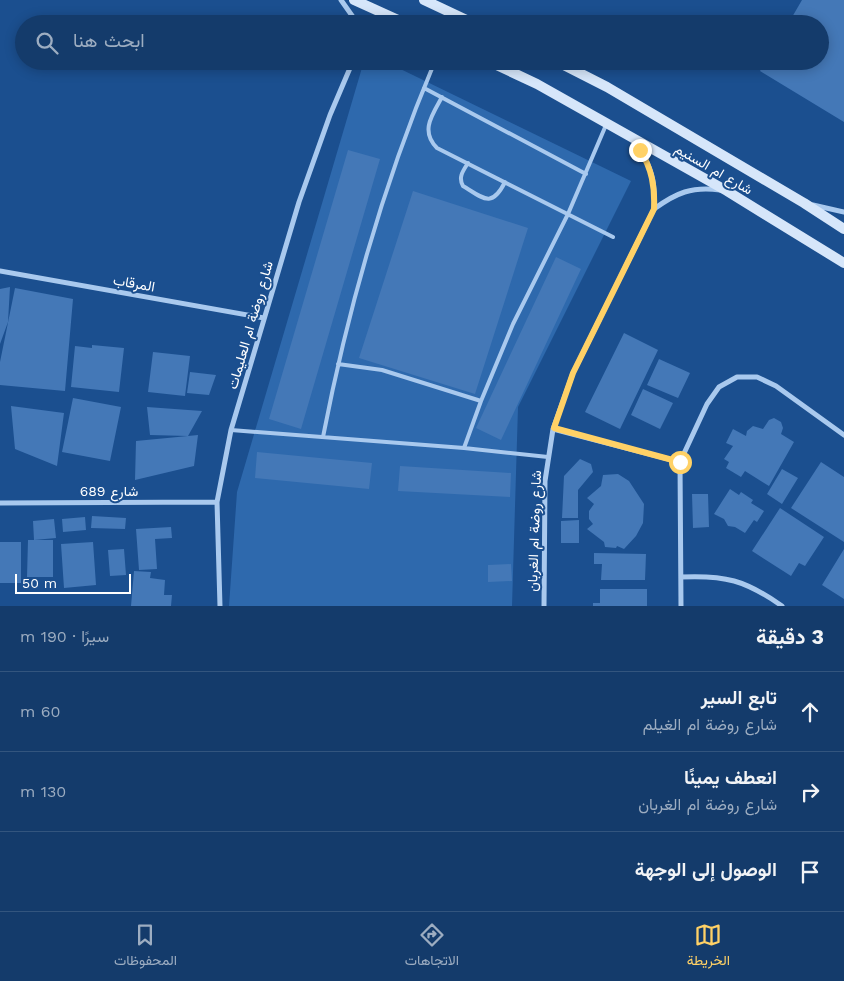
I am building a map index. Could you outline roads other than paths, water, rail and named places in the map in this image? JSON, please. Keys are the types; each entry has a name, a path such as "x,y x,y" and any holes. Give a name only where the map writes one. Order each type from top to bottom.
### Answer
{"main road":[{"path":"354,0 387,15"},
{"path":"424,0 456,15"},
{"name":"شارع ام السنيم","path":"508,70 538,84 727,191 844,263"},
{"name":"شارع ام السنيم","path":"574,70 607,86 804,203 844,229"}],"street":[{"path":"341,0 351,15"},
{"name":"شارع روضة ام العليمات","path":"220,606 217,502 231,430 299,202 330,115 349,70"},
{"name":"شارع روضة ام الغربان","path":"544,606 545,481 554,428 573,373 654,209 653,178 648,163 635,140"},
{"path":"654,209 671,197 689,190 709,189 727,191"},
{"path":"804,203 844,212"},
{"name":"المرقاب","path":"0,271 264,318"},
{"path":"681,606 680,462 707,404 719,387 737,376 757,377 776,386 844,435"},
{"path":"554,428 680,462"},
{"name":"شارع 689","path":"0,503 217,502"},
{"path":"681,577 708,576 730,579 750,586 782,606"}],"lane":[{"path":"324,437 338,364 372,235 399,152 431,70"},
{"path":"424,88 586,174"},
{"path":"442,97 428,124 429,137 437,148 613,237"},
{"path":"464,448 513,324 568,214 607,124"},
{"path":"468,163 461,176 463,186 483,198 494,198 500,193 505,182"},
{"path":"338,364 382,370 481,401"},
{"path":"231,430 464,448 548,457"}]}
